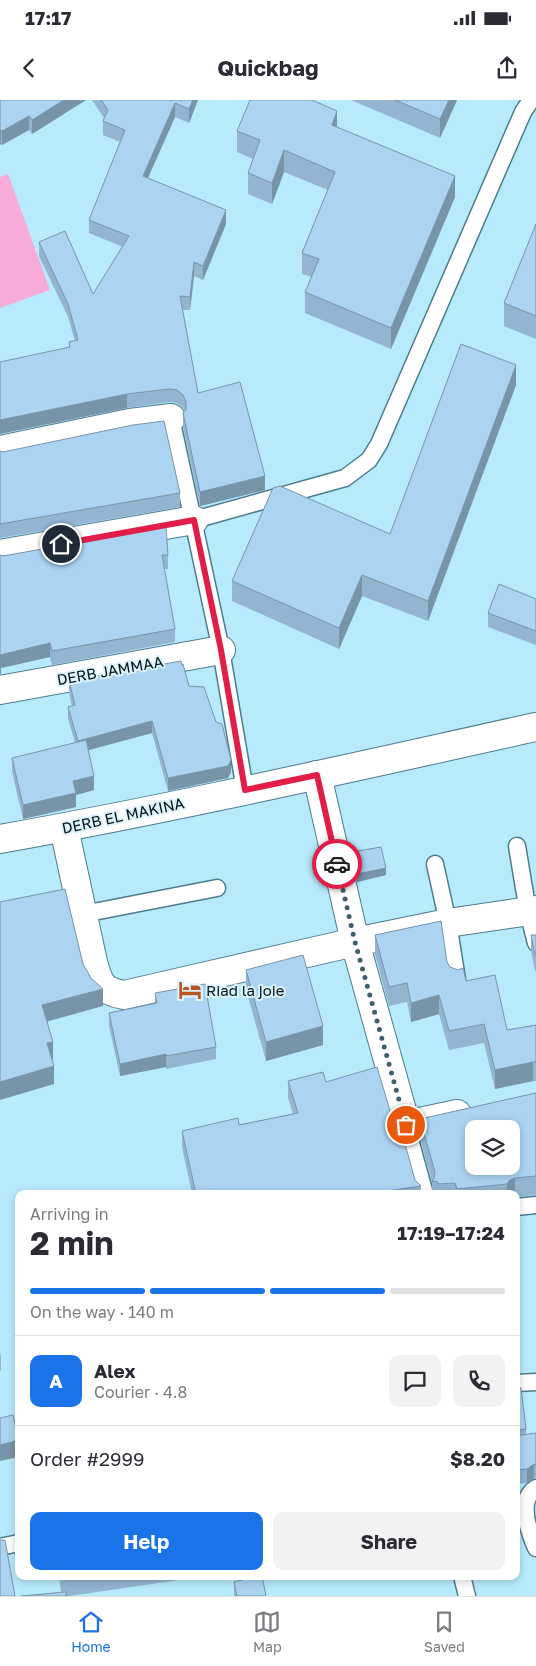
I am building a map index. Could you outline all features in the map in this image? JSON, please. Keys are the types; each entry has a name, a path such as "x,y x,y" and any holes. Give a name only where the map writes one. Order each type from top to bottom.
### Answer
{"street":[{"path":"0,450 130,423 171,418"},
{"path":"0,554 194,520"},
{"name":"DERB JAMMAA","path":"0,690 221,650"},
{"name":"DERB EL MAKINA","path":"0,839 64,828 536,727"},
{"path":"317,775 355,942 406,1125 480,1108"},
{"path":"64,828 98,981 110,993 124,995 355,942 448,923 532,911"}],"lane":[{"path":"194,520 345,478 369,460 379,444 520,121 531,100"},
{"path":"171,418 221,650 245,790"},
{"path":"517,846 532,911 536,943"},
{"path":"435,864 448,923 457,979"},
{"path":"83,914 217,888"},
{"path":"406,1125 423,1190"},
{"path":"520,1207 536,1205"},
{"path":"520,1383 536,1382"},
{"path":"536,1488 533,1490 526,1506 531,1536 536,1548"},
{"path":"0,1547 15,1544"},
{"path":"463,1580 467,1596"}],"shaded area":[{"path":"8,174 50,290 0,308 0,177"}],"building":[{"path":"0,100 64,100 32,120 29,116 0,131"},
{"path":"101,100 193,100 189,109 175,103 143,176 226,210 203,266 194,262 190,297 180,296 198,393 240,382 265,476 200,492 183,413 186,410 186,402 183,395 177,390 169,389 127,394 0,420 0,362 70,347 69,342 78,340 68,304 39,242 65,231 93,294 129,236 89,220 125,130 103,121 108,110"},
{"path":"250,100 312,100 337,111 332,125 455,176 391,328 305,292 319,259 302,253 335,172 284,150 272,183 248,173 260,140 237,131"},
{"path":"395,100 449,100 440,119"},
{"path":"536,224 536,316 504,303"},
{"path":"461,344 516,365 428,601 362,575 339,628 232,581 273,488 280,486 390,534"},
{"path":"164,421 180,493 0,524 0,451 3,452 133,425"},
{"path":"166,527 168,555 162,555 175,629 52,651 50,643 0,655 0,555"},
{"path":"499,584 536,599 536,631 488,613"},
{"path":"181,661 189,686 204,687 216,722 222,724 231,760 228,766 168,778 152,721 78,741 68,707 75,705 69,681"},
{"path":"86,740 94,776 73,781 76,793 23,805 12,758"},
{"path":"381,847 386,868 357,874 352,852"},
{"path":"65,889 83,964 91,978 103,989 42,1005 53,1042 47,1043 54,1066 0,1082 0,902"},
{"path":"441,921 447,962 450,967 458,970 463,968 466,981 495,975 507,1030 536,1025 536,1062 495,1070 484,1024 449,1031 439,995 411,1003 407,983 389,987 375,935"},
{"path":"531,935 536,935 536,955 535,955"},
{"path":"303,955 323,1026 266,1042 246,970"},
{"path":"205,984 216,1047 166,1056 166,1054 120,1064 109,1013 157,1003 155,993"},
{"path":"377,1067 391,1114 399,1122 415,1180 421,1186 394,1190 195,1190 182,1131 238,1118 239,1125 298,1113 288,1081 323,1072 326,1082"},
{"path":"536,1093 536,1176 515,1178 507,1184 457,1189 455,1183 438,1184 437,1181 432,1182 435,1172 420,1119"},
{"path":"520,1388 521,1388 526,1429 520,1430"},
{"path":"13,1415 15,1441 0,1445 0,1418"},
{"path":"536,1433 536,1465 534,1464 527,1469 520,1470 520,1435"},
{"path":"0,1540 5,1540 15,1596 0,1596"},
{"path":"263,1580 266,1596 237,1596 234,1582"},
{"path":"66,1592 66,1596 21,1596"}],"way so far":[{"path":"337,864 355,942 406,1125"}],"place":[{"name":"Riad la joie","path":"190,990"}],"route":[{"path":"61,544 194,520 221,650 245,790 317,775 337,864"}]}
